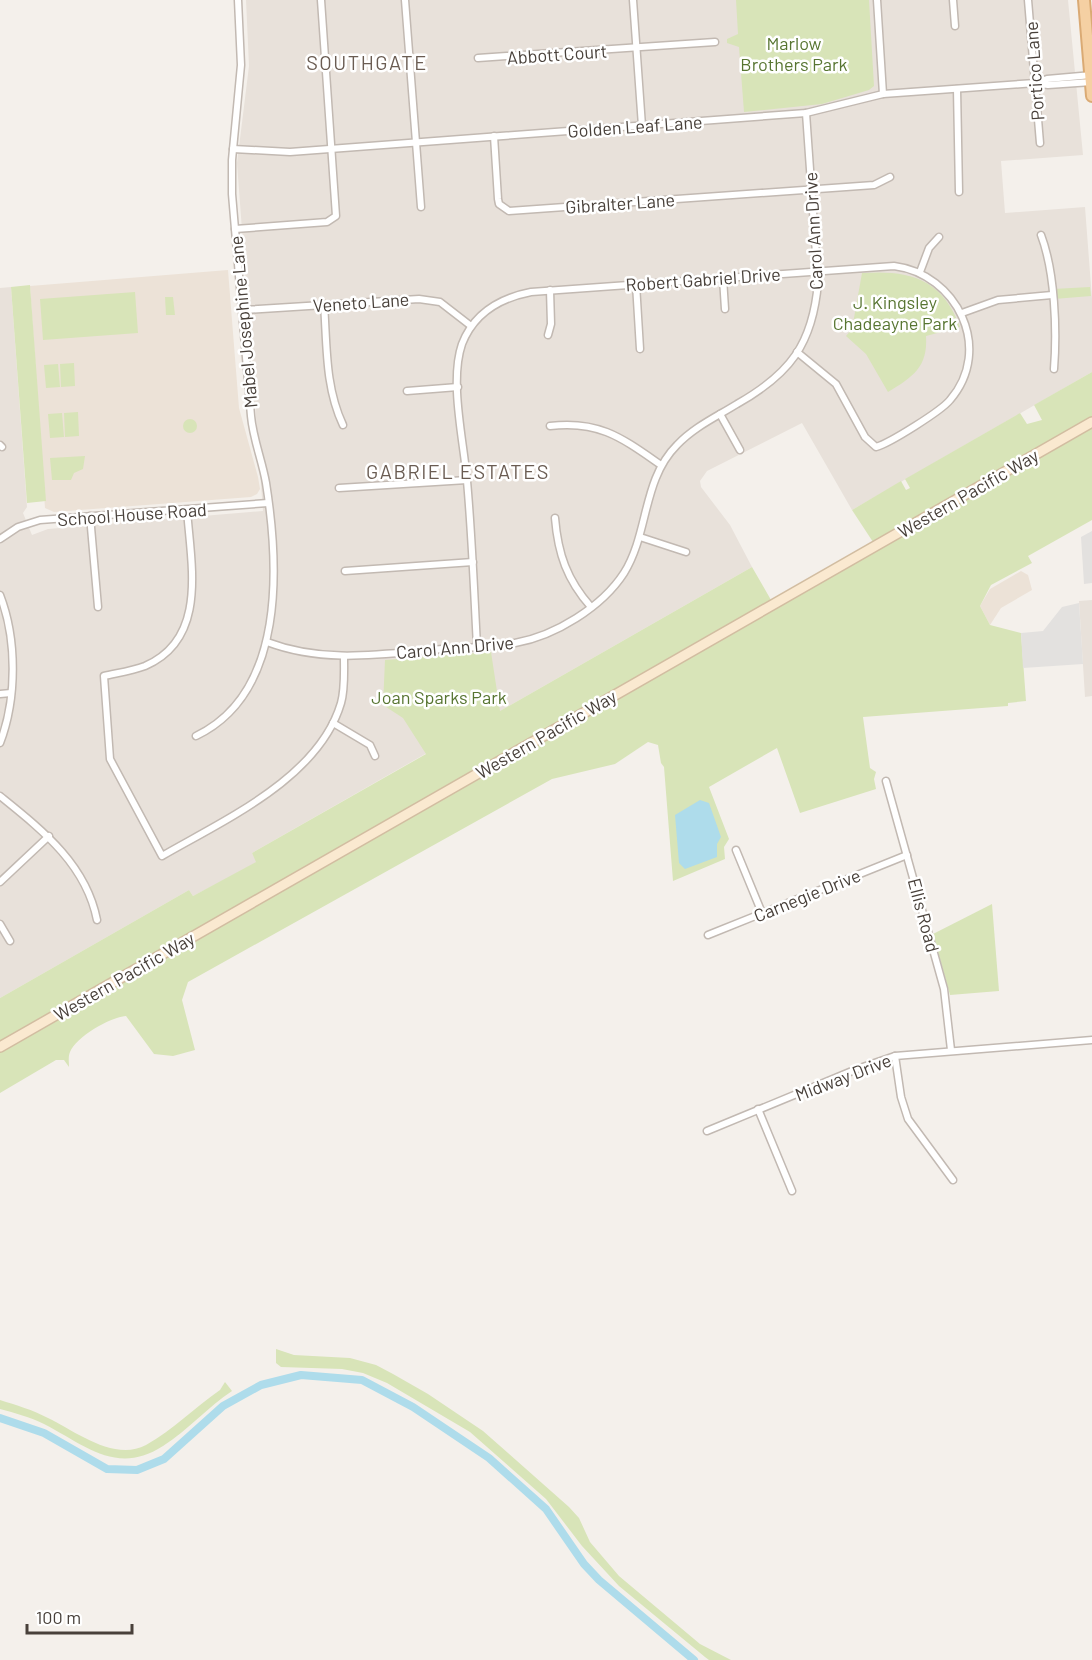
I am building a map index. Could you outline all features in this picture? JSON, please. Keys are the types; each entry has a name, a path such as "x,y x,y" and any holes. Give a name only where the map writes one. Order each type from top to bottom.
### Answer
{"main road":[{"path":"1084,0 1092,96"}],"street":[{"name":"Mabel Josephine Lane","path":"196,736 219,719 249,687 267,642 273,610 274,580 268,503 263,469 253,430 232,179 241,65 238,0"},
{"path":"235,229 334,219 338,212 321,0"},
{"path":"405,0 421,207"},
{"path":"633,0 642,126"},
{"path":"877,0 883,94"},
{"path":"953,0 955,26"},
{"name":"Portico Lane","path":"1028,0 1040,143"},
{"name":"Abbott Court","path":"477,58 714,42"},
{"name":"Golden Leaf Lane","path":"233,149 277,153 806,113 883,94 1035,83 1047,79 1091,79"},
{"path":"957,89 959,192"},
{"name":"Carol Ann Drive","path":"267,642 305,654 344,657 515,643 563,625 591,607 621,578 640,537 650,491 661,465 689,432 770,384 788,367 808,331 814,309 817,270 806,113"},
{"name":"Gibralter Lane","path":"494,136 498,199 504,209 509,211 811,189"},
{"path":"811,189 874,184 890,177"},
{"path":"1041,235 1047,250 1052,295 1054,369"},
{"path":"920,272 929,248 939,237"},
{"name":"Robert Gabriel Drive","path":"471,326 489,308 512,295 550,290 894,266 920,272 948,293 962,313"},
{"path":"723,278 725,309"},
{"path":"636,284 640,350"},
{"path":"548,335 551,324 550,290"},
{"path":"797,352 836,384 872,445 881,446 942,408 957,390 968,361 968,339 962,313 998,300 1052,295"},
{"name":"Veneto Lane","path":"244,310 427,299 446,306 471,326"},
{"path":"324,304 330,388 333,404 343,425"},
{"path":"471,326 459,359 458,387 473,561 477,646"},
{"path":"407,390 458,387"},
{"path":"720,414 740,450"},
{"name":"Western Pacific Way","path":"0,1047 1092,422"},
{"path":"549,426 583,424 599,427 661,465"},
{"path":"339,488 467,480"},
{"name":"School House Road","path":"0,539 32,521 268,503"},
{"path":"187,510 193,598 188,622 177,641 154,660 144,666 104,676 110,759 162,856 264,796 314,750 333,723 341,702 344,657"},
{"path":"90,516 98,607"},
{"path":"555,518 563,566 578,592 591,607"},
{"path":"640,537 686,552"},
{"path":"345,571 473,561"},
{"path":"0,595 8,626 11,693 0,743"},
{"path":"0,693 11,693"},
{"path":"333,723 370,745 375,756"},
{"name":"Ellis Road","path":"886,781 944,989 951,1050"},
{"path":"0,796 49,836 70,862 92,901 97,920"},
{"path":"0,882 49,836"},
{"path":"736,850 762,914"},
{"name":"Carnegie Drive","path":"708,935 907,855"},
{"path":"0,924 10,941"},
{"name":"Midway Drive","path":"707,1131 895,1056 1092,1040"},
{"path":"895,1056 901,1097 908,1119 953,1179"},
{"path":"758,1109 792,1191"}],"shaded area":[{"path":"246,0 1068,0 1083,155 1001,161 1005,213 1085,207 1092,299 1092,372 852,510 802,423 707,471 700,481 701,487 730,525 752,567 252,853 257,862 193,896 189,890 0,998 0,288 11,287 27,507 23,513 32,535 48,529 263,511 237,163 249,66"},
{"path":"228,270 239,408 258,477 260,489 257,494 251,497 54,512 45,508 30,286"},
{"path":"1092,531 1092,583 1084,584 1081,537"},
{"path":"1021,571 1028,575 1032,590 1001,608 990,625 980,606 990,589"},
{"path":"1092,600 1092,696 1085,697 1079,601"},
{"path":"1079,603 1083,664 1023,668 1021,633 1043,631 1062,607"}],"green space":[{"name":"Marlow Brothers Park","path":"736,0 869,0 874,86 869,90 822,104 744,112 739,47 727,43 727,39 738,34"},
{"name":"J. Kingsley Chadeayne Park","path":"862,273 895,273 922,280 944,297 953,310 960,327 926,336 924,356 917,370 888,392 866,354 846,336 852,329"},
{"path":"30,285 46,501 27,503 11,287"},
{"path":"1090,287 1091,296 1054,299 1053,289"},
{"path":"135,292 138,333 43,340 40,299"},
{"path":"165,297 173,297 175,315 166,315"},
{"path":"74,363 75,386 61,387 60,364"},
{"path":"58,364 60,387 46,388 44,365"},
{"path":"1092,372 1092,417 873,542 852,510 901,481 906,490 910,488 905,479 1020,413 1027,424 1042,420 1034,405"},
{"path":"78,412 79,436 65,437 64,413"},
{"path":"62,413 64,437 50,438 48,414"},
{"path":"190,419 195,421 197,426 195,431 190,433 185,431 183,426 185,421"},
{"path":"1092,424 1092,520 1028,556 1032,563 991,585 980,606 990,625 1021,633 1026,701 1008,703 1008,706 863,717 870,768 876,772 874,779 876,789 800,813 777,748 709,787 729,839 724,847 725,859 673,881 664,767 661,763 658,745 648,742 615,764 552,779 188,982 182,1000 195,1050 173,1056 154,1054 126,1016 119,1017 86,1034 73,1046 69,1054 69,1067 64,1060 56,1060 0,1093 0,1050"},
{"path":"85,456 83,469 74,473 71,480 52,480 50,458"},
{"name":"Joan Sparks Park","path":"752,567 771,600 0,1042 0,998 189,890 193,896 256,862 252,853 426,754 403,718 383,705 385,660 491,652 500,711"},
{"path":"992,904 999,991 950,995 933,934"},
{"path":"276,1349 294,1355 350,1358 376,1365 428,1394 483,1431 569,1507 579,1518 590,1542 619,1576 700,1644 731,1660 709,1660 619,1586 582,1546 546,1499 470,1432 387,1383 363,1373 342,1369 281,1367 276,1363"},
{"path":"225,1382 232,1391 181,1433 146,1455 131,1458 116,1458 102,1454 39,1422 0,1409 0,1400 42,1415 95,1443 121,1450 134,1449 146,1445 165,1432 220,1390"}],"water":[{"path":"700,800 709,803 721,837 717,844 717,857 685,869 679,863 675,815"}],"waterway":[{"path":"0,1418 44,1433 107,1469 137,1470 164,1459 223,1406 261,1385 301,1375 362,1380 413,1407 489,1458 546,1509 584,1564 599,1580 694,1660"}],"district":[{"name":"SOUTHGATE","path":"367,62"},
{"name":"GABRIEL ESTATES","path":"458,471"}]}
